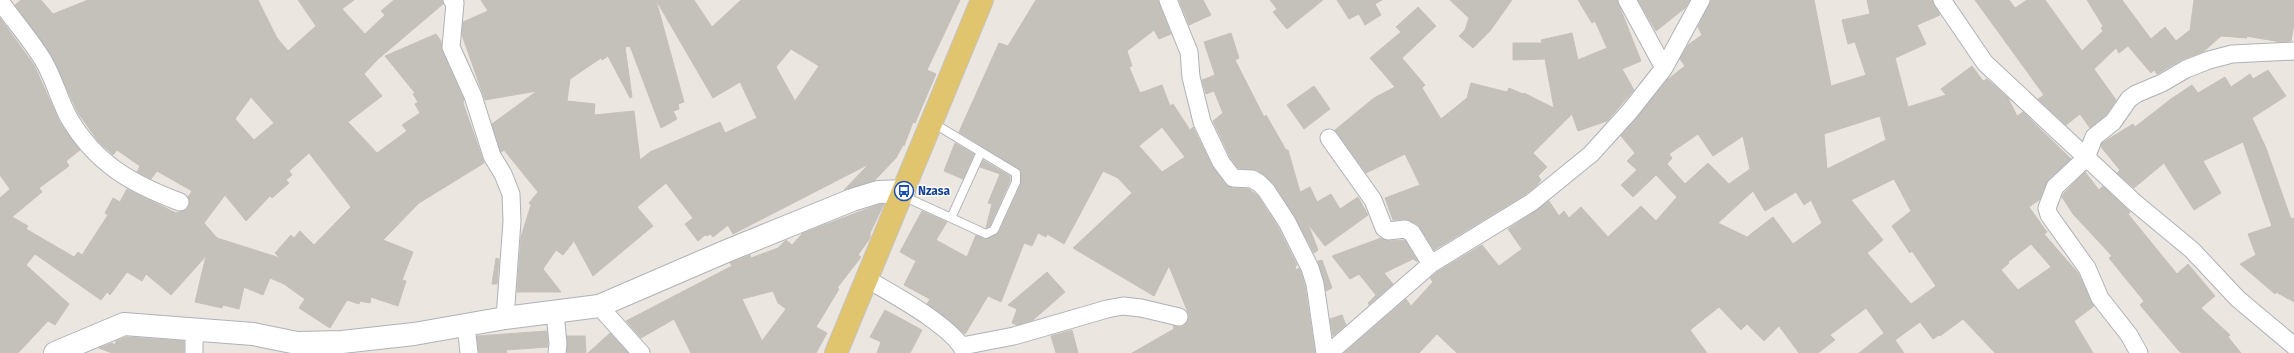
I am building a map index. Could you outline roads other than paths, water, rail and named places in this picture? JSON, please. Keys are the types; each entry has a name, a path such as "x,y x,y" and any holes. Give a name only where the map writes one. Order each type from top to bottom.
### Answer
{"main road":[{"path":"836,353 904,194 931,121 982,0"},
{"path":"55,353 124,324 253,334 297,343 342,342 466,325 504,318 555,313 599,306 729,250 852,200 878,192 904,194"}],"street":[{"path":"1168,0 1189,52 1191,77 1202,122 1221,162 1233,178 1252,179 1266,190 1287,222 1307,262 1315,284 1325,353"},
{"path":"1627,0 1664,68"},
{"path":"1328,353 1431,264 1532,202 1591,154 1630,111 1664,68 1701,0"},
{"path":"1942,0 1985,63 2134,202 2192,250 2238,299 2294,346"},
{"path":"454,1 451,47 473,96 492,156 503,174 511,194 512,221 504,318"},
{"path":"0,2 43,60 69,118 99,159 117,172 148,190 180,202"},
{"path":"2139,353 2129,335 2100,298 2087,268 2049,215 2048,204 2055,187 2086,158 2094,137 2113,122 2129,100 2136,94 2209,60 2232,54 2294,51"},
{"path":"1330,138 1373,200 1384,228 1388,231 1405,229 1412,233 1431,264"},
{"path":"867,278 938,324 963,350 1123,306 1141,308 1179,317"},
{"path":"599,306 641,353"},
{"path":"555,313 558,344 557,353"},
{"path":"466,325 469,353"},
{"path":"194,353 194,341 200,329"}],"lane":[{"path":"904,194 986,234 994,230 1016,182 1016,173 931,121"},
{"path":"951,218 981,152"}],"place":[{"name":"Nzasa","path":"904,191"}]}
